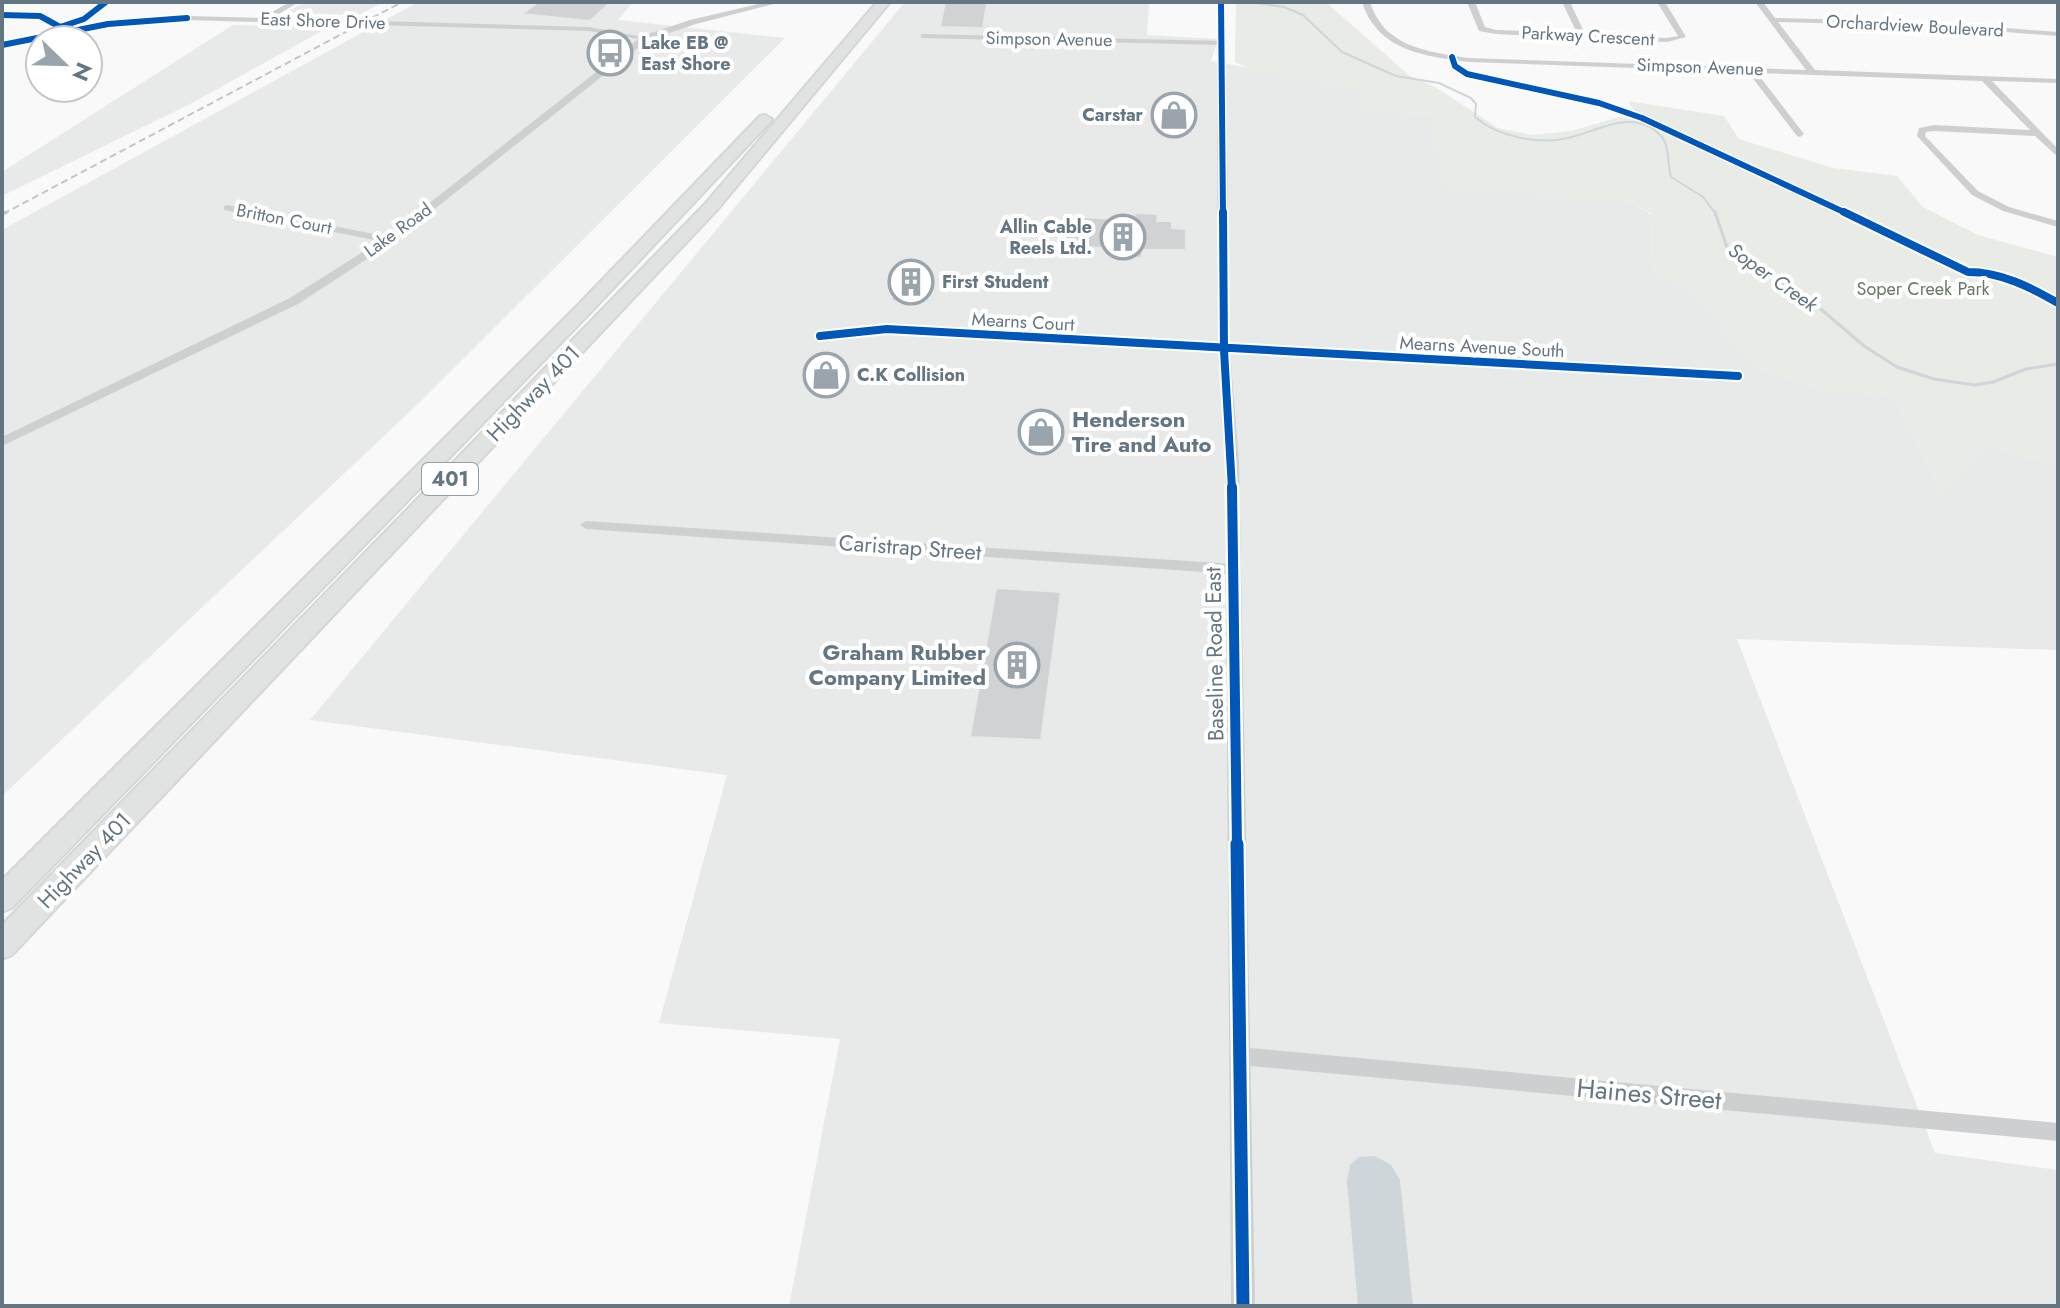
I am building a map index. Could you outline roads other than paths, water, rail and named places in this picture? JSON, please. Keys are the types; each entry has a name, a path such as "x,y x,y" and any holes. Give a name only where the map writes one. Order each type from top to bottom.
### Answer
{"highway":[{"name":"Highway 401","path":"2,899 747,140 866,2"},
{"name":"Highway 401","path":"2,945 711,207 884,2"}],"street":[{"path":"262,20 295,2"},
{"name":"Lake Road","path":"2,442 294,301 389,240 645,38 693,22 778,2"},
{"name":"Simpson Avenue","path":"1366,2 1369,18 1382,33 1411,47 1452,57 2058,81"},
{"name":"Parkway Crescent","path":"1471,2 1482,29 1667,40 1682,37 1661,2"},
{"path":"1566,2 1582,36"},
{"path":"1759,2 1812,72"},
{"name":"Baseline Road East","path":"1221,5 1224,350 1232,463 1243,1306"},
{"path":"2,15 40,16 57,24"},
{"name":"East Shore Drive","path":"104,26 160,20 262,20 589,29 645,38"},
{"name":"Orchardview Boulevard","path":"1773,20 1927,24 2058,34"},
{"name":"Simpson Avenue","path":"924,36 1223,43"},
{"name":"East Shore Drive","path":"2,45 24,40"},
{"path":"1750,69 1800,134"},
{"path":"1985,79 2058,154"},
{"path":"2037,133 1934,128 1922,130 1921,136 1975,193 2006,209 2058,224"},
{"name":"Britton Court","path":"227,208 389,240"},
{"name":"Mearns Court","path":"820,336 887,329 1224,350"},
{"name":"Mearns Avenue South","path":"1224,350 1738,376"},
{"name":"Caristrap Street","path":"586,525 1233,569"},
{"name":"Haines Street","path":"1240,1056 2058,1132"}],"waterway":[{"name":"Soper Creek","path":"1250,2 1284,7 1303,15 1342,52 1396,76 1439,83 1471,98 1476,104 1475,117 1495,130 1519,138 1557,140 1628,122 1651,127 1666,145 1671,177 1703,197 1715,213"},
{"name":"Soper Creek","path":"1715,213 1728,250 1815,304 1864,346 1897,367 1934,379 1974,385 1993,382 2026,369 2058,364"}],"railway":[{"path":"6,212 402,2"},
{"path":"2,214 6,212"}],"place":[{"name":"Lake EB @ East Shore","path":"610,53"},
{"name":"Carstar","path":"1174,115"},
{"name":"Allin Cable Reels Ltd.","path":"1123,237"},
{"name":"First Student","path":"911,282"},
{"name":"C.K Collision","path":"826,375"},
{"name":"Henderson Tire and Auto","path":"1041,432"},
{"name":"Graham Rubber Company Limited","path":"1017,665"}],"park label":[{"name":"Soper Creek Park","path":"1923,289"}]}
